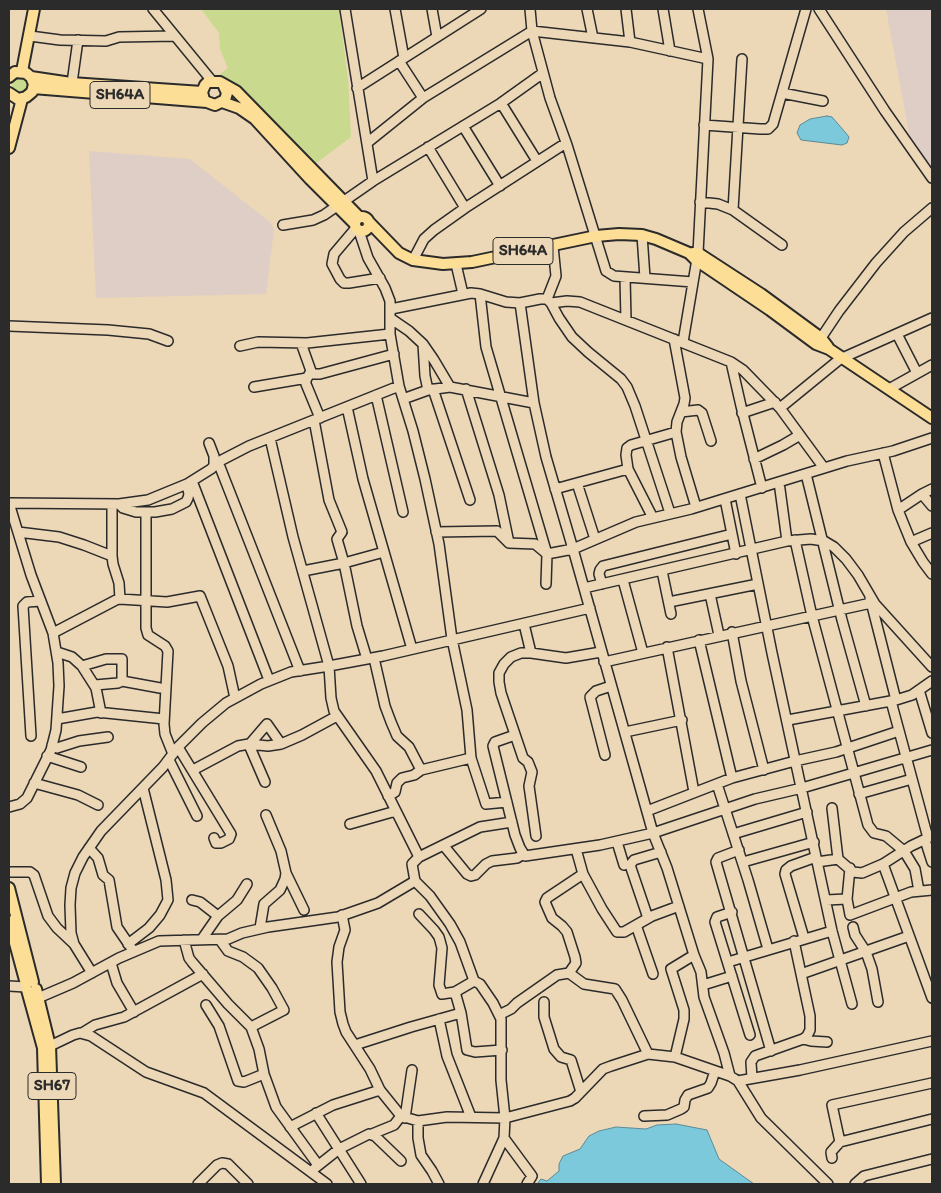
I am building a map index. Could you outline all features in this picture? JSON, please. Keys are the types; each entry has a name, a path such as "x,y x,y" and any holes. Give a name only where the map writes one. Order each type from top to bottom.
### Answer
{"main road":[{"path":"22,71 34,9"},
{"path":"9,76 14,72 22,71 31,77 33,88 29,95 22,99 9,98"},
{"name":"SH64A","path":"31,77 71,87 207,102 214,105 222,102 240,108 255,119 290,158 340,203"},
{"path":"207,102 202,92 205,85 212,81"},
{"name":"SH64A","path":"212,81 223,84 240,94 311,169 357,225 363,217 399,253 413,260 456,264 596,236 642,235 695,255 761,294 821,338 829,349"},
{"path":"222,102 227,93 223,84"},
{"name":"SH64A","path":"33,88 71,87 202,92"},
{"path":"9,148 22,99"},
{"name":"SH64A","path":"695,255 816,344 829,349 932,417"},
{"name":"SH67","path":"9,888 43,1048 55,1184"},
{"name":"SH67","path":"9,921 50,1046 50,1138 47,1184"}],"street":[{"path":"153,9 212,81"},
{"path":"345,9 373,181"},
{"path":"395,9 401,60 423,98"},
{"path":"432,9 437,37"},
{"path":"357,88 437,37 467,13 481,9"},
{"path":"530,9 532,31 542,74 566,143 606,271 614,276 693,282"},
{"path":"587,9 593,38"},
{"path":"626,9 630,42"},
{"path":"663,9 670,50"},
{"path":"696,507 681,457 676,432 677,422 685,398 678,341 693,282 700,202 708,58 698,9"},
{"path":"704,125 768,129 773,124 806,9"},
{"path":"819,9 885,111 932,178"},
{"path":"367,143 423,98 532,31 630,42 708,58"},
{"path":"30,36 106,41 126,37 175,36"},
{"path":"71,87 78,40"},
{"path":"733,210 742,59"},
{"path":"283,225 313,220 324,216 373,181 501,103 542,74"},
{"path":"782,93 823,101"},
{"path":"501,103 537,161"},
{"path":"463,126 500,186"},
{"path":"413,260 424,239 434,230 566,143"},
{"path":"428,147 465,208"},
{"path":"700,202 718,204 733,210 782,245"},
{"path":"821,338 876,263 904,232 932,208"},
{"path":"357,225 368,258 380,278 390,301 390,334 399,386 413,431 436,532 452,640 467,710 471,758 486,804 507,802"},
{"path":"357,225 334,254 332,264 344,283 349,284 380,278"},
{"path":"642,235 645,278"},
{"path":"553,246 556,276 549,301 572,336 621,379 635,406 670,514"},
{"path":"456,264 463,294"},
{"path":"626,277 626,320"},
{"path":"391,314 470,292 501,301 520,303 534,299 580,302 731,362 743,370 778,405 824,468"},
{"path":"480,294 486,346 547,554 546,584"},
{"path":"520,303 534,403 546,457 653,833 701,972 704,997 734,1078 761,1118 828,1184"},
{"path":"391,314 423,344 450,387"},
{"path":"742,413 778,405 843,358 932,318"},
{"path":"9,326 116,330 149,334 168,341"},
{"path":"240,346 258,342 328,342 390,334"},
{"path":"897,334 917,373"},
{"path":"301,343 311,371 306,381 307,389 317,419 329,500 342,532 337,540 344,563 357,626 370,658 390,722 397,736 410,747 421,770"},
{"path":"423,344 425,376 470,500"},
{"path":"254,387 320,374 394,354"},
{"path":"731,362 742,413 762,488"},
{"path":"889,389 932,365"},
{"path":"9,807 25,800 52,745 57,718 59,686 57,652 53,633 9,503 116,504 148,500 189,482 212,469 216,464 249,446 399,386"},
{"path":"403,399 431,390 450,387 534,403"},
{"path":"466,389 499,495 509,543"},
{"path":"376,396 404,512"},
{"path":"347,407 363,479 412,649"},
{"path":"681,412 698,410 702,413 710,440"},
{"path":"653,518 628,469 627,448 646,440 676,432"},
{"path":"754,459 800,435"},
{"path":"270,438 329,666 332,704 337,716 376,771 419,857"},
{"path":"547,554 573,549 636,522 725,499 847,461 884,454 932,438"},
{"path":"209,443 300,670"},
{"path":"884,454 898,510 911,542 932,574"},
{"path":"555,489 628,469"},
{"path":"806,474 866,706"},
{"path":"116,504 128,510 164,512 186,502 189,494 189,482"},
{"path":"189,482 269,680"},
{"path":"779,482 791,541 870,830 886,836 904,851 915,869 919,890"},
{"path":"577,483 595,539"},
{"path":"898,510 932,489"},
{"path":"740,494 766,626 788,720 795,761 832,931 852,1004"},
{"path":"922,494 932,506"},
{"path":"725,499 736,554"},
{"path":"116,504 112,564 119,583 120,599"},
{"path":"146,512 148,633 165,646 168,651 164,719 165,734 197,816"},
{"path":"436,532 497,531 509,543 535,544 547,554"},
{"path":"18,532 59,537 112,556"},
{"path":"911,542 932,533"},
{"path":"602,584 599,574 603,566 732,534"},
{"path":"584,588 791,541 811,539 824,541 834,547 858,574 870,599 894,700 899,731 928,838 932,862"},
{"path":"303,571 344,563 384,552"},
{"path":"662,571 671,614"},
{"path":"623,580 643,653"},
{"path":"669,602 758,584"},
{"path":"710,594 719,635"},
{"path":"53,633 120,599 167,602 196,595 202,597 228,666 235,698"},
{"path":"604,662 732,632 840,610 870,599"},
{"path":"870,599 931,662"},
{"path":"31,736 23,606 27,602 41,601"},
{"path":"74,944 70,928 71,888 76,873 89,848 101,830 143,788 202,723 235,698 269,680 300,670 370,658 590,608"},
{"path":"524,624 531,653"},
{"path":"732,632 741,680 764,770"},
{"path":"699,640 732,778"},
{"path":"668,647 694,792"},
{"path":"57,652 72,657 82,666 95,685 102,712"},
{"path":"536,836 529,786 532,772 528,762 522,758 501,693 499,673 511,657 531,653 566,658 602,652"},
{"path":"82,666 106,659 122,659 122,681"},
{"path":"95,685 122,681 160,688"},
{"path":"788,720 894,700 912,695 932,681"},
{"path":"605,755 590,697 596,691 611,686"},
{"path":"919,690 932,733"},
{"path":"57,718 102,712 164,719"},
{"path":"193,770 238,746 281,744 337,716"},
{"path":"625,732 682,720"},
{"path":"249,744 267,724 281,744"},
{"path":"647,811 732,778 848,749 899,731"},
{"path":"515,735 493,744 516,840 522,854 525,856 617,842 653,833 725,809 932,750"},
{"path":"52,745 57,748 79,740 108,737"},
{"path":"249,744 265,782"},
{"path":"173,754 193,770 210,803 230,834 229,839 221,843 216,843 214,838"},
{"path":"47,756 81,767"},
{"path":"388,796 395,792 399,780 414,775 421,770 471,758"},
{"path":"859,794 912,779"},
{"path":"34,783 78,795 98,805"},
{"path":"717,784 743,862 768,950"},
{"path":"9,986 31,988 92,973 131,948 160,915 168,900 166,880 143,788"},
{"path":"832,808 838,859"},
{"path":"350,824 396,811"},
{"path":"733,834 807,812"},
{"path":"266,815 281,851 286,873 304,910"},
{"path":"483,1184 504,1138 505,1118 501,1080 501,1019 493,1002 480,984 474,981 460,942 450,924 430,896 415,881 412,864 419,857 480,828 512,822"},
{"path":"804,938 786,870 791,866 817,859 838,859 853,872 862,873 883,864 928,838"},
{"path":"617,842 624,865"},
{"path":"743,862 814,842"},
{"path":"444,846 467,874 471,876 475,875 492,861 517,858 522,854"},
{"path":"89,848 98,858 104,875 109,880 118,927 131,948"},
{"path":"576,849 583,874 617,932 624,932 648,918 679,906"},
{"path":"738,850 716,860 771,1051"},
{"path":"648,918 630,865 634,860 661,852"},
{"path":"883,864 932,998"},
{"path":"850,868 847,899 850,915 895,897 919,890 932,890"},
{"path":"9,872 30,872 34,875 48,916 57,928 74,944 92,973"},
{"path":"260,928 264,904 280,890 286,873"},
{"path":"569,973 576,962 567,932 552,918 545,902 547,898 583,874"},
{"path":"131,948 159,941 228,939 260,928 322,920 378,902 415,881"},
{"path":"202,939 218,916 237,900 247,884"},
{"path":"826,900 847,899"},
{"path":"192,900 200,902 218,916"},
{"path":"732,912 717,917 715,920 750,1035"},
{"path":"419,914 434,930 440,943 442,960 440,991 442,994 446,995 455,992 474,981"},
{"path":"342,915 345,930 339,947 337,962 340,1012 346,1032 370,1069 380,1090 403,1116 418,1121 447,1117 505,1118 570,1101 582,1092 603,1069 648,1054 675,1057 734,1078 752,1078 800,1070 932,1041"},
{"path":"636,924 653,974"},
{"path":"853,926 855,935 866,952 874,978 878,1002"},
{"path":"728,962 832,931"},
{"path":"801,974 909,936"},
{"path":"184,940 188,958 228,1004 251,1026 259,1049 264,1074 276,1107 327,1184"},
{"path":"220,940 228,951 243,957 258,968 284,1010 251,1026"},
{"path":"752,1078 752,1059 759,1054 803,1039 810,1030 810,1016 794,941"},
{"path":"675,1057 684,1019 684,1010 671,969 694,955"},
{"path":"111,962 117,983 134,1012"},
{"path":"499,1015 512,1009 517,1003 557,975 569,973 584,984 616,989 648,1054"},
{"path":"203,974 124,1017 95,1025 82,1033 146,1072 204,1093 219,1102 278,1149 315,1168"},
{"path":"703,985 732,976"},
{"path":"455,992 461,1013 467,1050 475,1052 502,1050"},
{"path":"544,1002 544,1018 554,1049 561,1057 571,1060 582,1092"},
{"path":"206,1004 219,1026 238,1081 244,1082 264,1074"},
{"path":"355,1045 461,1013"},
{"path":"439,1020 447,1056 471,1117"},
{"path":"50,1046 73,1035 86,1034"},
{"path":"803,1039 827,1042"},
{"path":"315,1168 340,1149 364,1135 372,1134 394,1125 403,1116 412,1070"},
{"path":"644,1116 667,1115 681,1109 684,1107 684,1100 688,1095 708,1088 715,1071"},
{"path":"840,1142 832,1105 932,1083"},
{"path":"290,1127 316,1112 333,1105 380,1090"},
{"path":"316,1112 361,1184"},
{"path":"832,1158 831,1152 840,1142 932,1119"},
{"path":"418,1121 421,1155 439,1184"},
{"path":"372,1134 401,1161"},
{"path":"504,1138 532,1176 527,1184"},
{"path":"855,1184 864,1176 932,1159"},
{"path":"198,1184 217,1165 222,1163 228,1164 248,1184"}],"shaded area":[{"path":"886,9 932,9 932,176 915,165"},
{"path":"89,151 190,159 271,223 274,230 266,294 96,298"}],"green space":[{"path":"201,9 339,9 348,80 351,137 311,167 219,75 228,68 220,49 219,33"},
{"path":"20,78 26,80 28,86 26,92 20,94 14,92 12,86 14,80"}],"water":[{"path":"832,117 849,137 847,143 842,145 801,140 797,133 800,125 810,119"},
{"path":"676,1124 707,1130 719,1159 754,1184 537,1184 541,1179 547,1181 559,1171 559,1164 563,1156 580,1149 589,1136 599,1131 616,1127 646,1129 657,1125"}]}
